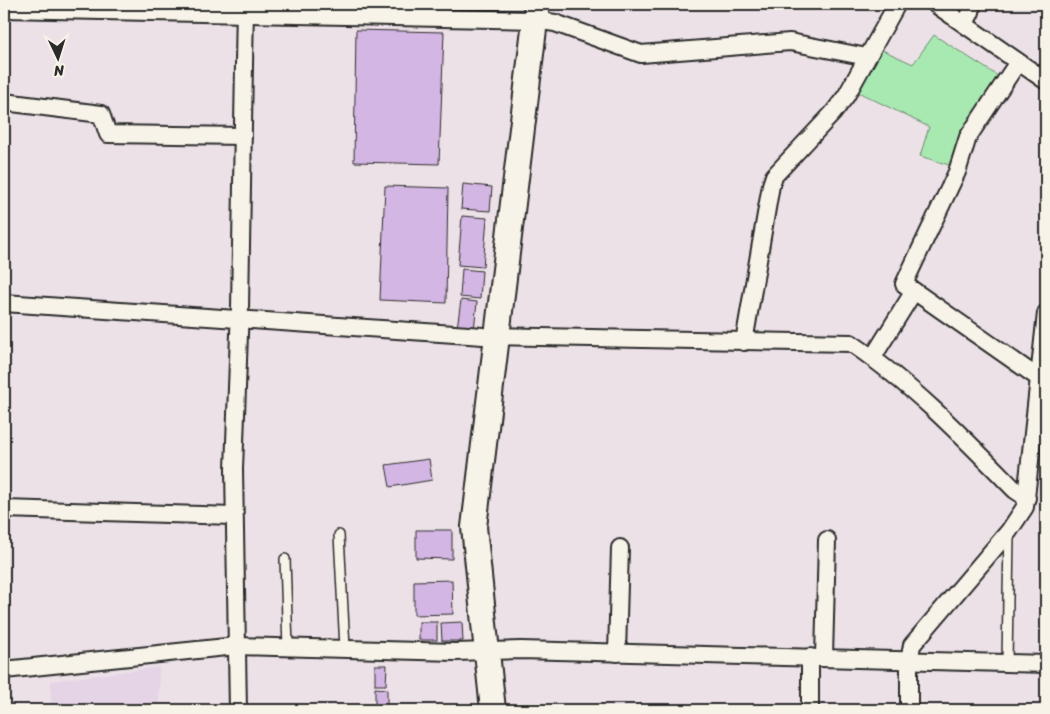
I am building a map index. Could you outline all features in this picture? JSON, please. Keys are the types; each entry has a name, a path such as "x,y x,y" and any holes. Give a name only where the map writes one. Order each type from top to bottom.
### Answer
{"street":[{"path":"744,342 774,176 833,113 846,96 896,4"},
{"path":"935,4 1046,81"},
{"path":"965,24 971,12 972,4"},
{"path":"4,9 536,12 555,24 641,54 790,42 867,57"},
{"path":"238,710 234,516 240,320 245,9"},
{"path":"493,710 474,527 536,12"},
{"path":"1018,62 968,137 956,172 904,284 1040,379"},
{"path":"4,102 101,114 108,134 243,136"},
{"path":"873,357 914,291"},
{"path":"4,303 496,337 851,343 873,357 949,424 1014,490 1027,498"},
{"path":"909,710 909,662 912,645 1008,531 1025,507 1046,313"},
{"path":"4,509 234,516"},
{"path":"810,710 817,657 827,540"},
{"path":"617,653 620,548"},
{"path":"4,670 236,646 817,657 909,662 1046,664"}],"lane":[{"path":"1007,664 1008,531"},
{"path":"339,535 345,648"},
{"path":"285,559 288,648"}],"shaded area":[{"path":"159,667 159,710 51,710 51,681"}],"green space":[{"path":"934,35 998,76 957,144 949,165 920,156 929,127 858,92 878,48 913,64"}],"building":[{"path":"356,30 444,32 439,164 354,162"},
{"path":"463,184 492,187 490,211 461,209"},
{"path":"385,186 448,188 446,303 380,300"},
{"path":"462,216 487,218 483,267 458,265"},
{"path":"462,269 482,271 480,299 460,297"},
{"path":"461,300 477,302 474,330 457,328"},
{"path":"429,459 432,480 390,487 386,465"},
{"path":"416,530 452,530 452,559 416,558"},
{"path":"452,580 453,614 414,615 414,581"},
{"path":"419,622 437,622 437,640 419,640"},
{"path":"462,622 463,641 442,641 441,623"},
{"path":"375,665 387,665 386,685 375,685"},
{"path":"375,688 387,689 387,709 375,708"}]}
